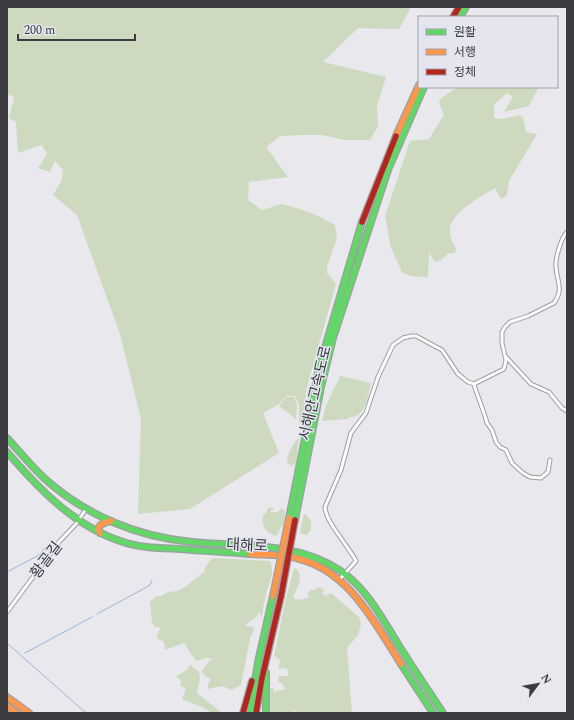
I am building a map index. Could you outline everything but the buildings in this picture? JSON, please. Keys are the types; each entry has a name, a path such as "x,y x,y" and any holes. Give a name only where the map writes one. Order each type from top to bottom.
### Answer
{"highway":[{"path":"454,16 458,7"},
{"path":"461,16 466,7"},
{"name":"서해안고속도로","path":"256,713 281,596 292,519 319,368 362,223 396,135 418,87"},
{"name":"서해안고속도로","path":"250,713 258,662 333,338 388,170 424,88"},
{"name":"대해로","path":"7,438 34,468 60,492 86,509 138,532 173,540 276,547 296,550 314,556 334,566 361,588 372,602 443,713"},
{"name":"대해로","path":"7,452 54,502 78,520 100,533 127,544 145,547 294,558 310,562 329,572 340,579 353,591 366,608 433,713"},
{"path":"7,456 25,472"},
{"path":"54,502 60,499 60,492"},
{"path":"100,533 98,529 99,526 111,521"},
{"path":"243,713 258,662"},
{"path":"266,713 267,663"},
{"path":"7,697 29,713"},
{"path":"7,706 16,713"}],"street":[{"path":"340,579 356,561 329,520 325,513 325,507 341,470 351,433 366,412 378,377 394,345 403,338 416,336 442,350 458,374 468,382 474,384 504,369 506,357 502,343 502,332 505,327 510,322 528,316 554,303 556,300 560,290 556,266 557,259 564,236 567,232"},
{"path":"506,357 531,384 550,392 562,408 567,411"},
{"path":"474,384 487,423 492,430 496,442 500,447 506,450 512,463 530,477 541,478 548,472 550,460"},
{"name":"황골길","path":"7,612 59,542 86,509"}],"green space":[{"path":"7,7 411,7 399,29 358,28 323,62 386,77 377,106 378,126 370,140 344,140 322,135 280,136 266,147 288,177 249,182 248,200 262,210 282,204 312,213 335,225 337,238 327,267 327,273 336,284 306,390 303,424 299,422 299,405 295,396 286,396 279,404 263,413 279,453 190,509 138,514 141,419 120,334 77,215 53,195 62,180 63,170 55,161 50,172 38,168 47,154 42,145 18,153 16,122 9,118 14,97 7,94"},
{"path":"456,88 538,88 529,106 504,112 513,97 507,93 494,105 494,118 503,119 519,115 523,117 526,132 537,134 509,181 507,195 501,199 495,188 467,206 460,212 451,224 450,234 456,249 455,253 449,253 441,260 435,262 429,253 428,277 411,276 402,272 391,248 385,216 410,141 429,139 444,115 439,102 441,98"},
{"path":"340,376 371,383 363,409 360,413 348,419 322,421 326,406"},
{"path":"286,397 294,397 297,405 296,419 279,406"},
{"path":"299,437 296,462 292,466 287,463 288,456"},
{"path":"273,507 274,509 271,510 271,512 278,512 282,508 285,512 284,522 276,536 267,531 263,522 263,515 267,512 267,509"},
{"path":"304,514 306,514 311,521 311,530 307,535 301,534 300,532"},
{"path":"212,558 270,561 272,566 272,575 266,594 262,618 259,612 257,616 245,625 250,627 253,626 254,631 250,638 241,685 232,690 222,686 208,689 208,684 211,679 205,676 202,671 210,660 215,659 207,658 196,661 184,643 165,650 164,642 157,638 158,632 161,628 155,627 152,622 150,602 156,596 161,596 168,592 177,591 185,587 205,571 204,569"},
{"path":"294,568 297,569 300,576 299,583 293,597 295,599 301,600 309,597 308,593 310,590 315,590 317,587 322,588 324,591 322,593 326,596 331,593 359,617 361,624 358,635 347,648 352,713 299,713 300,712 293,710 293,713 268,713 269,693 271,688 273,688 274,692 285,689 283,684 278,682 279,676 287,676 289,673 286,668 278,669 280,660 274,656"},
{"path":"190,665 199,672 200,679 197,693 222,713 211,713 182,699 186,689 180,685 181,681 176,676 187,670"}],"waterway":[{"path":"7,572 39,555 46,547"},
{"path":"97,614 150,585 152,580"},
{"path":"25,653 92,617"},
{"path":"7,643 86,713"}],"traffic: fast":[{"path":"461,16 466,7"},
{"path":"295,520 321,387 333,338 388,170 424,88"},
{"path":"289,518 319,368 362,222"},
{"path":"7,438 39,473 60,491 94,513 113,522 151,535 172,539 192,542 250,545 288,550 324,561 341,571 359,586 373,604 443,713"},
{"path":"7,452 32,480 59,505 89,527 106,535 123,542 144,547 250,554"},
{"path":"250,713 258,662 273,596"},
{"path":"401,664 433,713"},
{"path":"266,673 266,713"}],"traffic: slow":[{"path":"396,136 418,87"},
{"path":"273,596 289,518"},
{"path":"100,533 98,529 100,525 111,521"},
{"path":"250,554 279,555 296,558 315,564 331,574 345,586 370,615 401,664"},
{"path":"7,697 29,713"},
{"path":"7,706 16,713"}],"traffic: jam":[{"path":"454,16 459,7"},
{"path":"362,222 396,136"},
{"path":"281,596 295,520"},
{"path":"256,713 262,678 281,596"},
{"path":"243,713 252,681"}]}
